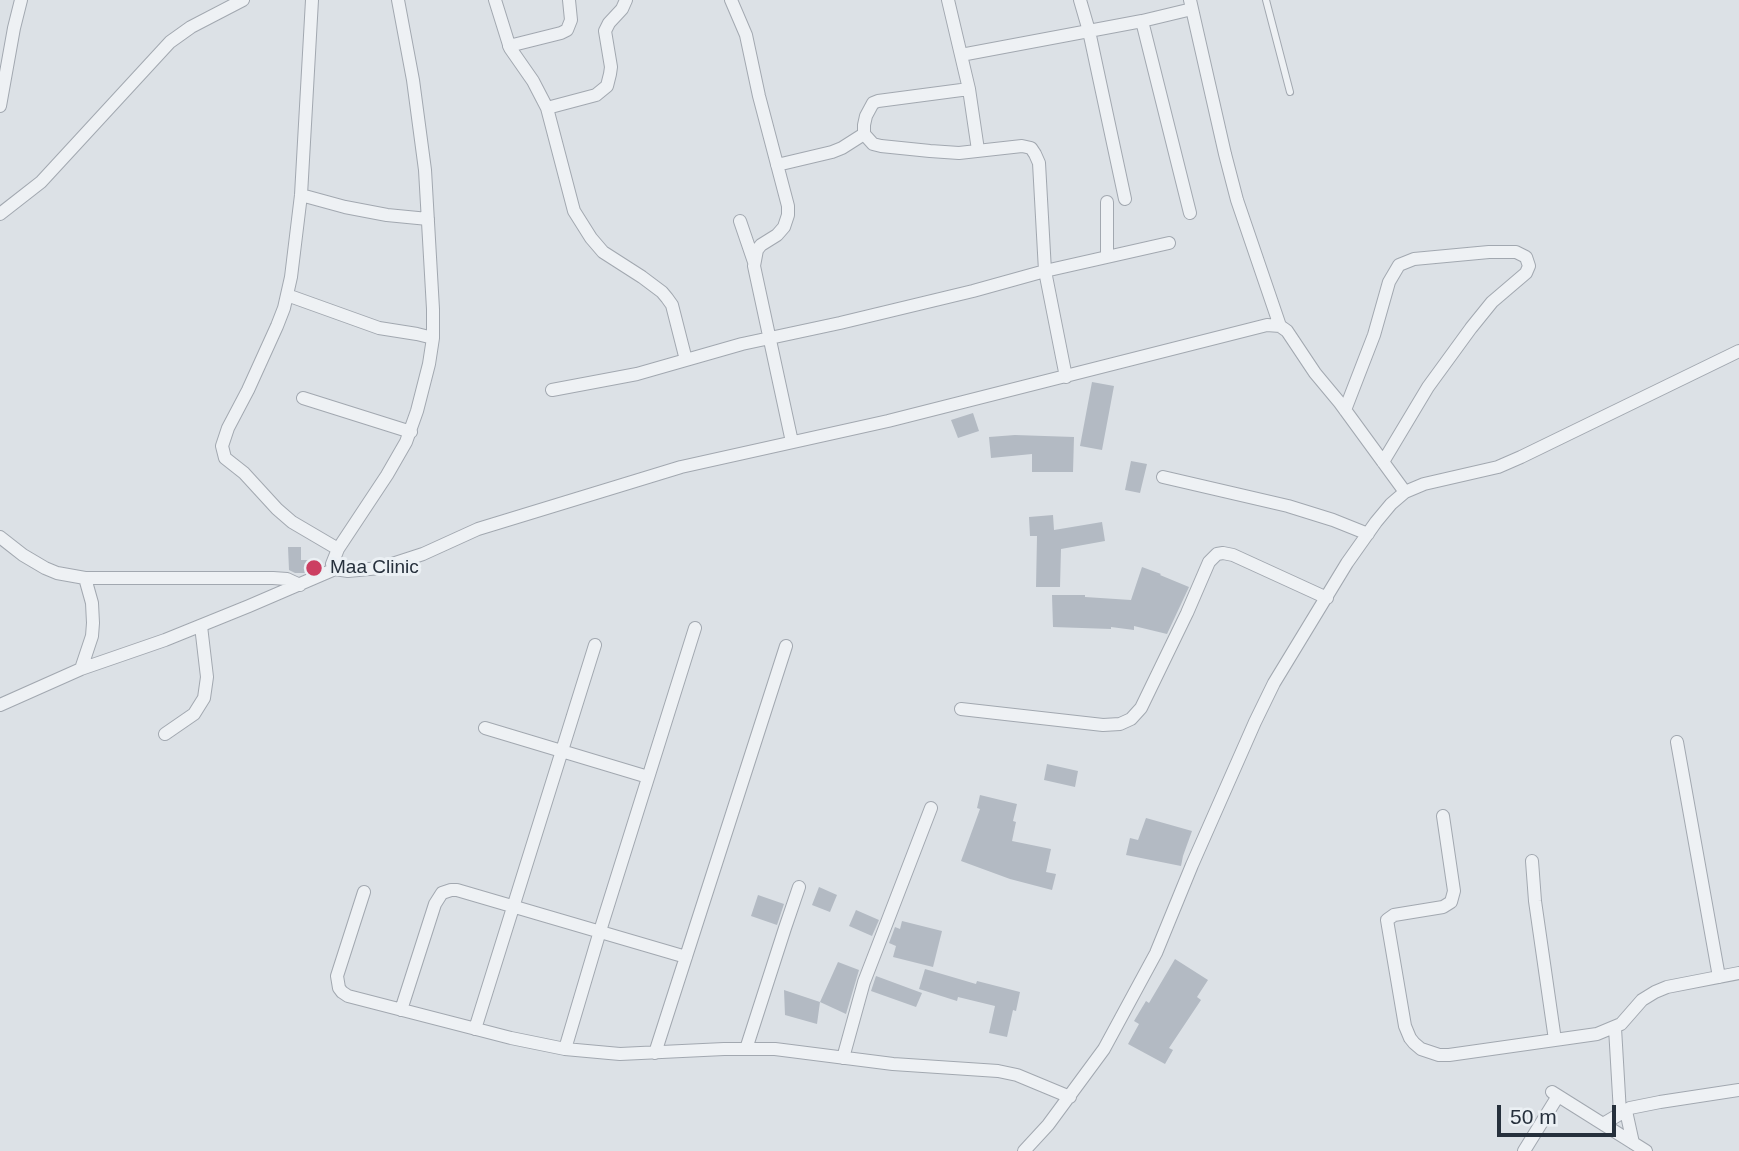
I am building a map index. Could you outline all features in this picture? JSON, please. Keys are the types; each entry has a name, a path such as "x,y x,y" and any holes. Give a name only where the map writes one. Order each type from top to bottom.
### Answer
{"street":[{"path":"0,106 21,0"},
{"path":"0,215 41,182 170,42 191,27 243,0"},
{"path":"312,0 301,195 287,295 270,343 223,441 223,452 230,463 244,473 285,516 338,549"},
{"path":"335,569 332,564 338,549 402,451 411,432 433,338 425,170 419,117 398,0"},
{"path":"495,0 509,46 533,80 547,108 574,211 591,239 603,252 642,277 667,298 672,305 686,360"},
{"path":"509,46 567,30 572,20 569,0"},
{"path":"547,108 596,95 607,86 611,67 605,31 622,9 625,0"},
{"path":"731,0 746,34 788,206 788,215 781,231 761,245 754,262"},
{"path":"948,0 970,89 978,150"},
{"path":"1080,0 1125,198"},
{"path":"961,55 1142,21 1191,5 1234,188 1280,326"},
{"path":"1142,21 1190,213"},
{"path":"970,89 873,103 866,116 864,134 873,144 881,146 939,152 959,153 1027,146 1031,148 1039,163 1045,271 1066,377"},
{"path":"777,165 832,152 864,134"},
{"path":"301,195 387,215 428,219"},
{"path":"1107,202 1107,257"},
{"path":"740,221 754,262 792,442"},
{"path":"552,390 637,374 769,337 853,320 1045,271 1169,243"},
{"path":"1345,410 1374,335 1389,282 1399,265 1414,259 1489,252 1516,252 1526,257 1529,266 1526,273 1492,302 1471,328 1428,387 1383,462"},
{"path":"287,295 379,328 433,338"},
{"path":"0,705 81,670 201,626 335,569 348,571 380,568 405,561 478,529 681,467 901,418 1267,326 1280,326 1287,331 1315,373 1405,492"},
{"path":"1024,1151 1070,1097 1104,1049 1156,953 1192,865 1274,683 1326,598 1391,504 1405,492 1424,484 1475,473 1509,462 1739,351"},
{"path":"303,398 411,432"},
{"path":"1163,477 1300,509 1368,534"},
{"path":"0,537 45,568 85,578 274,578 287,579 300,585"},
{"path":"961,709 1103,725 1121,724 1131,719 1141,708 1191,606 1209,562 1223,552 1326,598"},
{"path":"81,670 93,624 92,603 85,578"},
{"path":"165,734 194,714 204,698 207,677 201,626"},
{"path":"565,1049 695,628"},
{"path":"475,1029 595,645"},
{"path":"655,1053 786,646"},
{"path":"485,728 648,778"},
{"path":"1677,742 1719,977"},
{"path":"843,1058 864,982 930,808"},
{"path":"1443,816 1454,891 1451,902 1443,907 1394,915 1387,920 1406,1032 1421,1049 1439,1055 1597,1034 1615,1028 1629,1017 1642,1000 1655,992 1739,973"},
{"path":"1532,860 1535,901 1555,1040"},
{"path":"746,1049 799,887"},
{"path":"401,1010 435,904 442,893 451,890 686,957"},
{"path":"364,892 337,976 339,988 348,996 565,1049 620,1054 775,1049 925,1067 998,1071 1070,1097"},
{"path":"1615,1028 1623,1112 1633,1143"},
{"path":"1603,1124 1630,1108 1739,1090"},
{"path":"1524,1151 1555,1094 1646,1151"}],"lane":[{"path":"1266,0 1290,92"}],"building":[{"path":"1092,382 1114,386 1102,450 1080,446"},
{"path":"973,413 979,431 958,438 951,420"},
{"path":"989,437 1074,437 1073,472 1032,472 1032,454 991,458"},
{"path":"1131,461 1147,464 1140,493 1125,490"},
{"path":"1053,515 1054,530 1102,522 1105,541 1061,549 1060,587 1036,587 1037,536 1030,536 1029,517"},
{"path":"288,547 301,547 301,560 310,560 310,570 295,573 289,570"},
{"path":"1142,567 1189,587 1167,634 1134,626 1134,630 1111,627 1053,627 1052,595 1131,600"},
{"path":"1047,764 1078,771 1075,787 1044,780"},
{"path":"980,795 1017,804 1012,841 1051,849 1046,872 1056,874 1052,890 1010,879 961,861 980,809 977,808"},
{"path":"1146,818 1192,831 1181,866 1126,855 1130,838 1138,840"},
{"path":"819,887 837,895 830,912 812,905"},
{"path":"758,895 784,904 777,925 751,916"},
{"path":"856,910 879,920 872,936 849,926"},
{"path":"902,921 942,931 933,967 893,957 896,946 889,943 895,927 900,929"},
{"path":"1175,959 1208,980 1197,997 1201,1000 1169,1048 1173,1050 1165,1064 1128,1044 1139,1024 1134,1021 1146,1001 1149,1003"},
{"path":"838,962 859,970 846,1014 820,1002"},
{"path":"925,969 976,984 977,981 1020,992 1007,1037 989,1033 995,1006 958,997 957,1001 919,989"},
{"path":"876,976 922,993 916,1007 871,991"},
{"path":"784,990 820,1002 817,1024 785,1015"}],"place":[{"name":"Maa Clinic","path":"314,568"}]}
